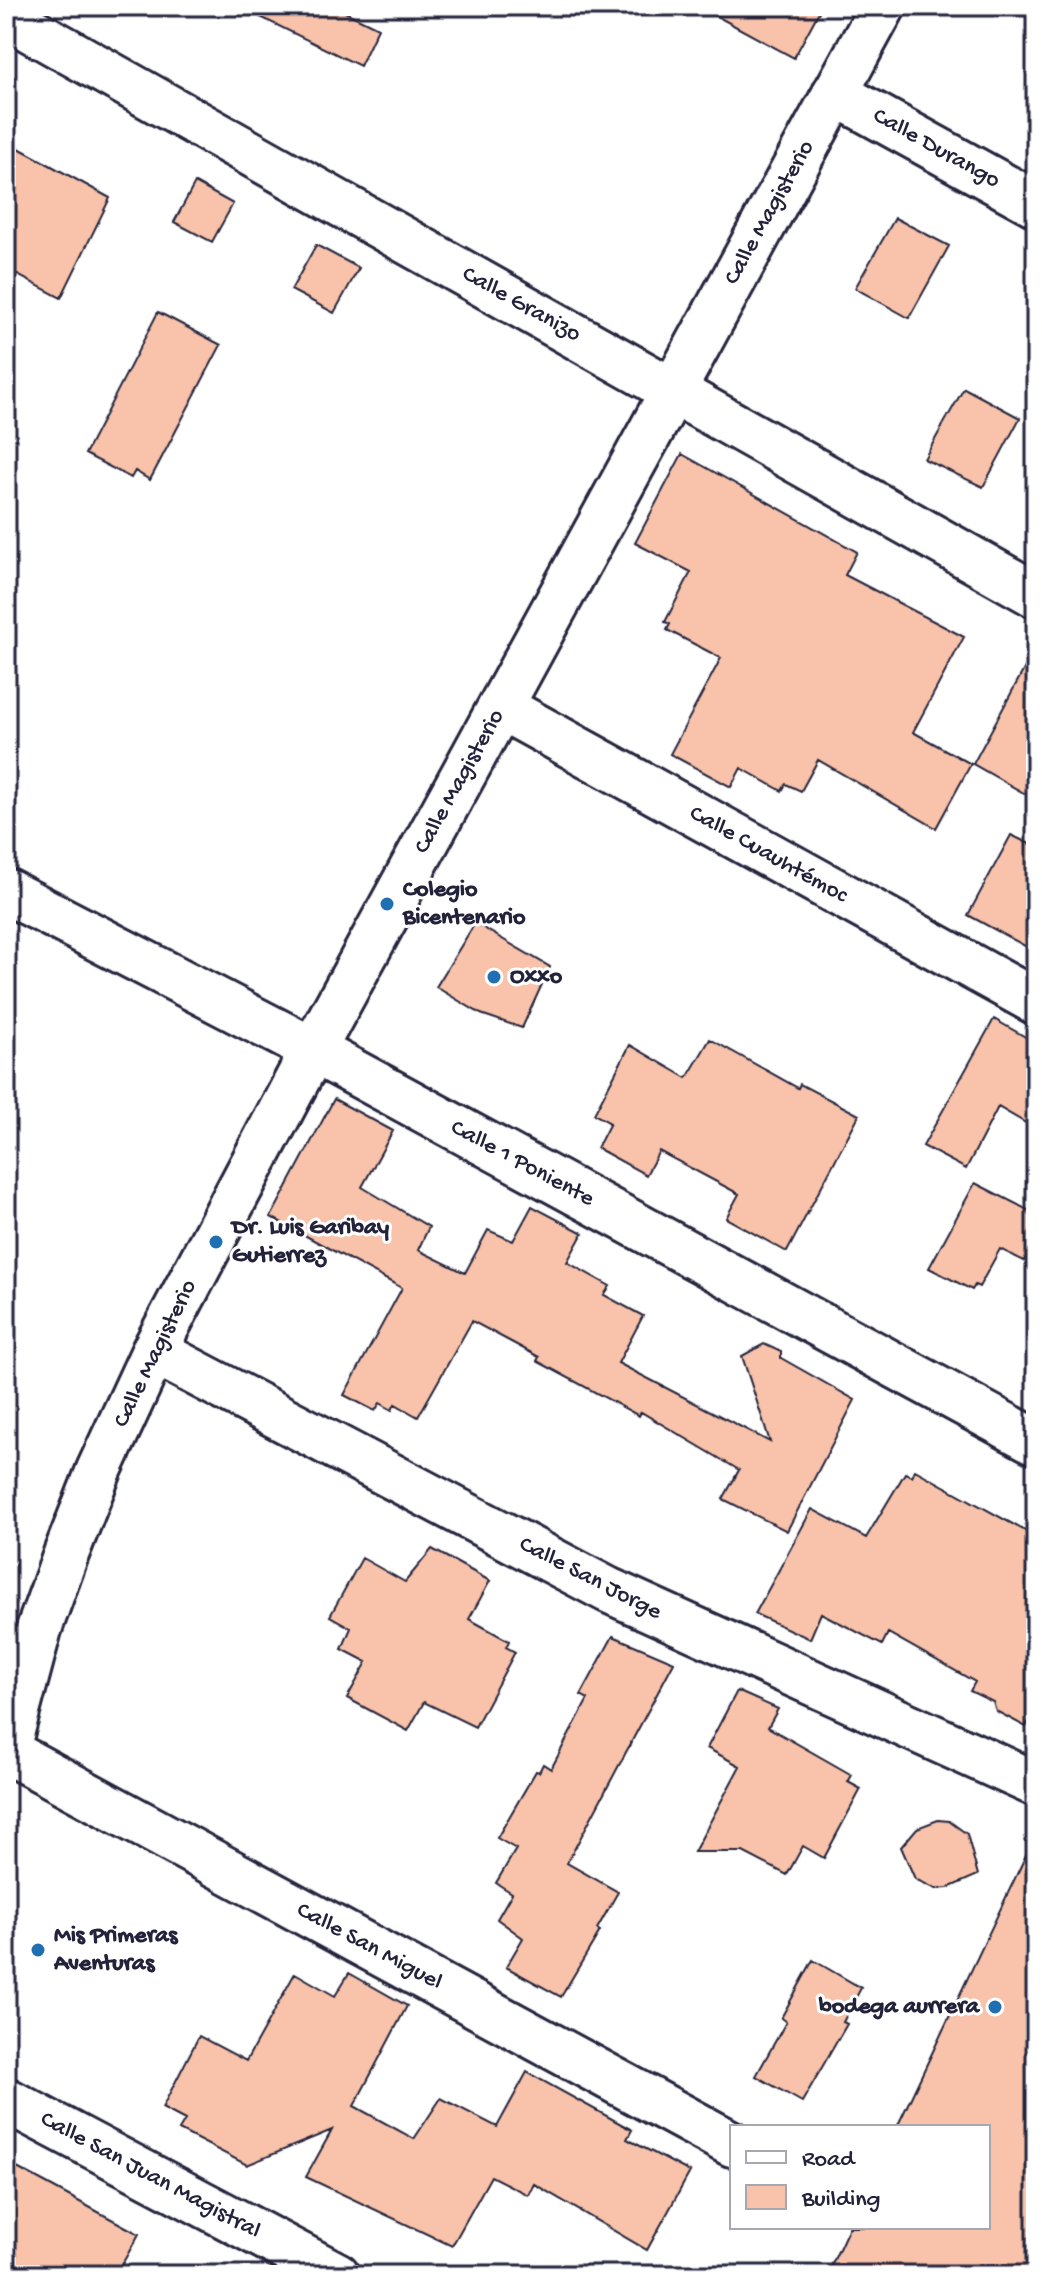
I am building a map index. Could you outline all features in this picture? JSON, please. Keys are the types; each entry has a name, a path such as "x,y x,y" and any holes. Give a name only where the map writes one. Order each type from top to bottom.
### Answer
{"street":[{"name":"Calle Magisterio","path":"6,1752 39,1629 66,1554 99,1470 154,1351 313,1050 883,6"},
{"name":"Calle Granizo","path":"6,16 1036,595"},
{"name":"Calle Durango","path":"835,93 1036,204"},
{"name":"Calle Cuauhtémoc","path":"501,707 1036,1002"},
{"name":"Calle 1 Poniente","path":"6,891 313,1050 1036,1442"},
{"name":"Calle San Jorge","path":"154,1351 679,1625 1036,1784"},
{"name":"Calle San Miguel","path":"6,1752 730,2143"},
{"name":"Calle San Juan Magistral","path":"6,2100 337,2275"}],"building":[{"path":"238,6 333,6 378,28 360,66"},
{"path":"698,6 822,6 794,58"},
{"path":"6,141 110,198 61,298 6,269"},
{"path":"195,183 233,204 212,242 174,222"},
{"path":"895,218 949,246 909,318 855,288"},
{"path":"316,245 359,268 334,313 291,290"},
{"path":"158,312 221,345 150,480 135,471 131,478 85,454"},
{"path":"964,388 1020,418 983,487 924,459"},
{"path":"682,454 857,552 845,575 964,637 913,732 971,764 936,828 818,760 801,791 786,784 782,791 741,768 731,787 670,754 721,658 667,630 670,624 665,622 691,572 635,543"},
{"path":"1036,647 1036,800 973,764"},
{"path":"1011,835 1036,847 1036,952 968,915"},
{"name":"Oxxo","path":"475,923 550,967 522,1028 481,1014 436,987"},
{"path":"994,1019 1036,1043 1036,1129 998,1107 966,1169 923,1146"},
{"path":"710,1039 798,1088 800,1084 859,1115 787,1252 726,1218 739,1194 659,1151 646,1175 597,1148 610,1123 594,1114 630,1045 687,1078"},
{"path":"334,1099 393,1131 362,1187 429,1227 418,1250 465,1273 488,1230 513,1241 532,1206 583,1233 567,1262 610,1286 604,1295 643,1316 618,1363 770,1442 742,1356 764,1344 781,1352 781,1358 855,1400 787,1531 723,1499 739,1470 641,1412 639,1416 537,1361 539,1357 472,1321 418,1417 395,1404 392,1410 380,1403 375,1411 344,1395 402,1288 271,1217"},
{"path":"975,1183 1036,1214 1036,1237 1024,1261 1000,1249 979,1287 975,1285 972,1290 929,1268"},
{"path":"915,1470 1036,1537 1036,1707 1026,1727 996,1711 993,1702 970,1691 975,1682 888,1633 882,1645 821,1613 810,1639 755,1614 812,1509 866,1538 905,1473 912,1476"},
{"path":"432,1549 490,1581 469,1619 509,1641 506,1647 515,1652 475,1727 424,1702 408,1731 347,1698 367,1662 342,1649 351,1628 330,1616 362,1558 405,1582"},
{"path":"613,1636 674,1662 567,1863 618,1892 597,1929 600,1931 561,1997 506,1967 523,1938 497,1919 512,1893 496,1883 516,1849 497,1838 536,1771 539,1772 543,1764 551,1769 588,1699 581,1695"},
{"path":"737,1691 778,1709 768,1727 852,1775 848,1782 861,1789 824,1858 803,1846 787,1875 743,1852 694,1852 740,1766 707,1748"},
{"path":"938,1820 949,1821 967,1834 978,1875 948,1888 936,1889 915,1879 901,1847 917,1828"},
{"name":"bodega aurrera","path":"1036,1834 1036,2275 827,2275 848,2229 990,2229 990,2125 898,2125"},
{"path":"813,1960 861,1988 843,2022 847,2024 802,2102 756,2076 786,2022 781,2018"},
{"path":"295,1973 335,1996 349,1973 407,2006 354,2106 414,2139 441,2098 497,2127 527,2072 632,2130 627,2139 690,2172 647,2250 534,2184 528,2195 491,2176 452,2246 306,2177 332,2130 247,2165 179,2130 185,2120 162,2108 199,2036 246,2061"},
{"path":"6,2162 139,2234 116,2275 6,2275"}],"place":[{"name":"Colegio Bicentenario","path":"387,904"},
{"name":"Oxxo","path":"494,977"},
{"name":"Dr. Luis Garibay Gutierrez","path":"216,1242"},
{"name":"Mis Primeras Aventuras","path":"38,1950"},
{"name":"bodega aurrera","path":"995,2007"}]}
